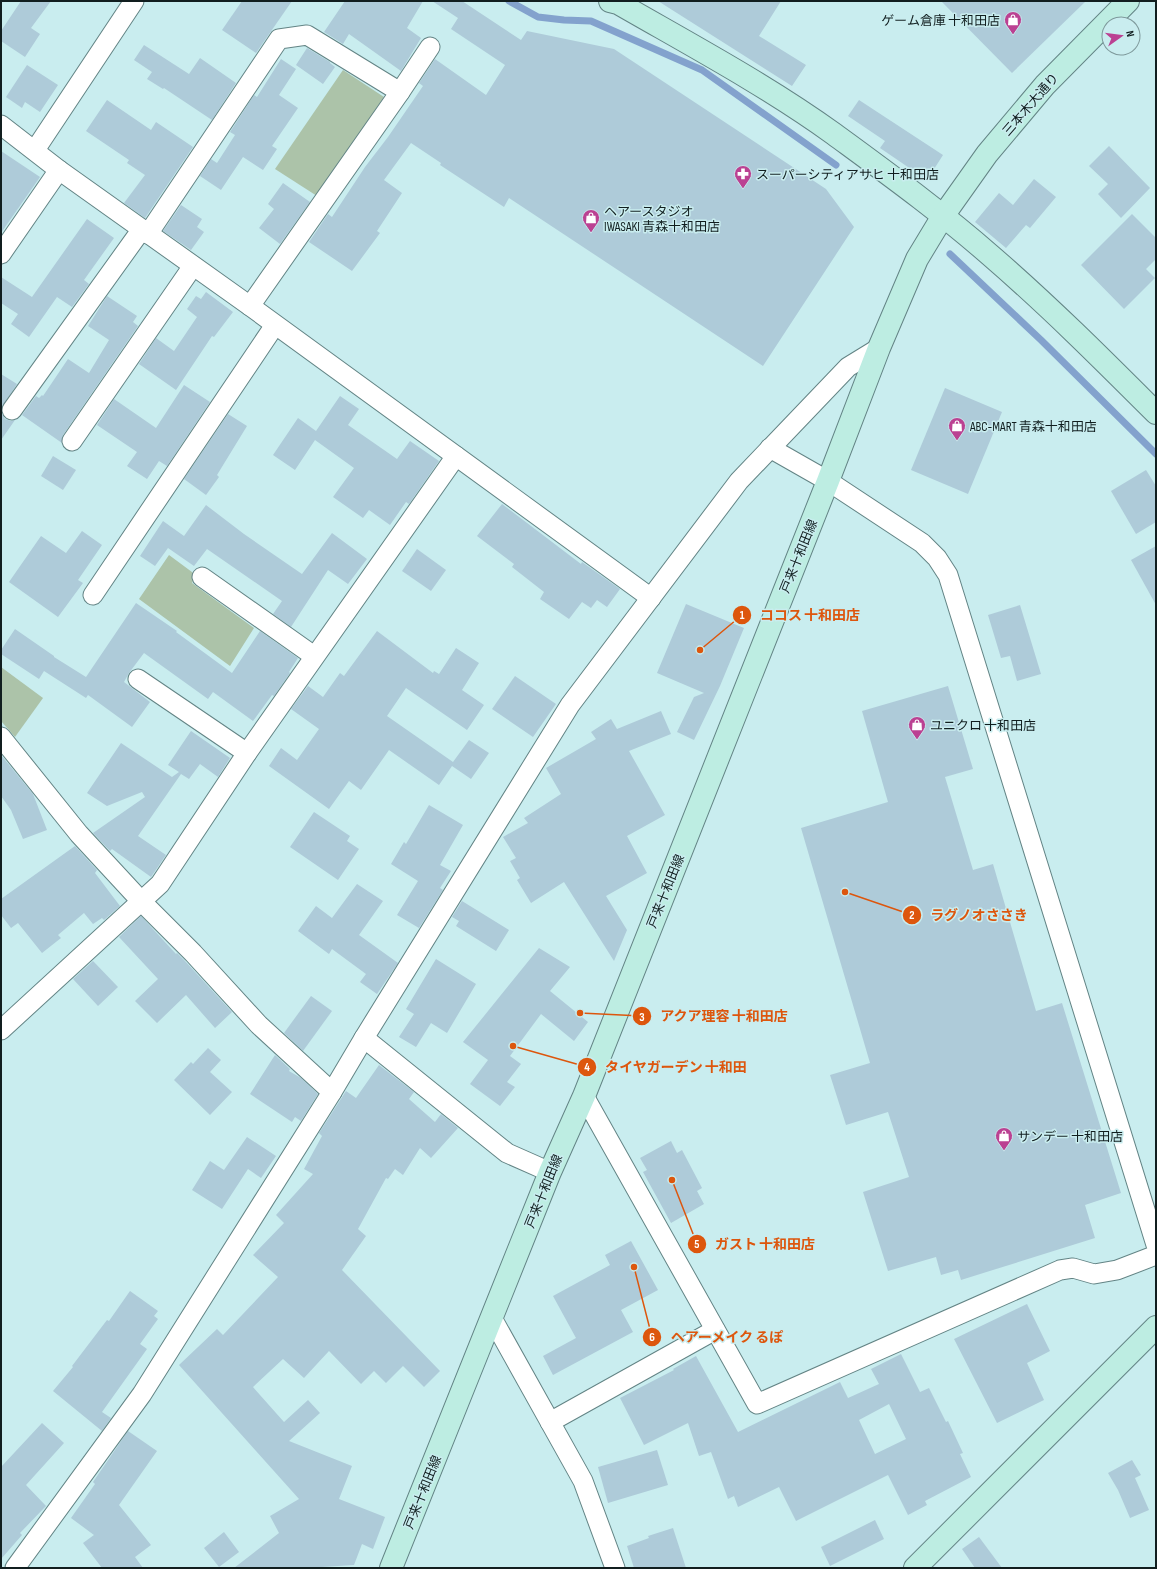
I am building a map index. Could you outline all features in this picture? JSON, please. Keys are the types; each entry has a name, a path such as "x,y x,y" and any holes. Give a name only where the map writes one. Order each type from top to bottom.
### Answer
{"main road":[{"path":"610,1 618,3 779,98 833,134 943,216 991,256 1107,364 1156,413"},
{"name":"三本木大通り","path":"943,216 987,154 1045,85 1128,1"},
{"name":"戸来十和田線","path":"391,1568 550,1172 584,1096 828,481 879,348 917,259 943,216"},
{"path":"915,1568 1156,1327"}],"street":[{"path":"35,150 134,1"},
{"path":"12,410 145,231 279,39 306,35 400,92"},
{"path":"250,306 430,47"},
{"path":"1,125 59,170 250,306 651,598"},
{"path":"1,254 59,170"},
{"path":"72,441 193,266"},
{"path":"93,595 275,325"},
{"path":"15,1568 142,1394 332,1092 570,705 739,481 848,367 879,348"},
{"path":"770,448 828,481 922,543 937,558 948,575 1156,1245"},
{"path":"1,1030 160,884 247,753 314,656 456,456"},
{"path":"202,577 314,656"},
{"path":"138,679 247,753"},
{"path":"1,737 79,834 141,901 193,953 259,1025 332,1092"},
{"path":"364,1038 507,1153 550,1172"},
{"path":"584,1096 757,1404 1060,1270 1073,1268 1094,1274 1117,1270 1156,1255"},
{"path":"492,1318 583,1481 615,1568"},
{"path":"550,1422 715,1330"}],"green space":[{"path":"343,70 384,97 317,196 275,169"},
{"path":"169,555 196,575 192,583 254,628 230,666 139,599"},
{"path":"1,667 43,698 15,737 1,721"}],"building":[{"path":"21,1 51,1 31,28 40,34 25,57 1,41 1,31"},
{"path":"242,1 292,1 256,53 222,30"},
{"path":"345,1 423,1 407,28 421,38 401,71 349,34 343,44 324,32"},
{"name":"スーパーシティアサヒ 十和田店","path":"432,1 462,1 521,40 527,31 614,49 826,189 854,227 763,366 509,198 504,207 440,165 441,163 411,143 384,180 402,193 377,231 380,233 352,271 309,242 328,214 332,217 365,167 388,137 423,86 419,83 435,59 486,95 505,65 451,29 458,18"},
{"path":"658,1 781,1 759,36 806,65 792,86"},
{"name":"ゲーム倉庫 十和田店","path":"941,1 1086,1 1012,73"},
{"path":"144,45 189,74 200,58 236,83 212,120 164,88 163,89 147,79 152,72 134,60"},
{"path":"307,48 330,62 335,67 323,84 296,65"},
{"path":"281,59 296,69 279,95 298,108 272,146 277,149 263,170 243,157 221,190 200,176 211,159 217,163 235,135 230,132 254,95 257,97"},
{"path":"27,65 58,85 40,112 25,102 22,108 6,97"},
{"path":"107,100 151,130 156,122 193,147 145,218 124,203 145,175 127,163 129,160 86,131"},
{"path":"859,100 943,155 927,180 880,148 885,141 848,116"},
{"path":"1109,146 1150,188 1121,218 1098,194 1108,184 1089,166"},
{"path":"1,151 40,177 1,233"},
{"path":"1034,179 1056,197 1030,228 1026,225 1006,248 975,222 999,193 1013,205"},
{"path":"283,183 310,202 280,244 259,228 274,209 268,204"},
{"path":"181,205 202,219 197,227 204,232 191,250 163,231"},
{"path":"1132,214 1156,238 1156,259 1146,269 1155,278 1124,309 1081,265"},
{"path":"87,219 114,238 84,280 89,284 72,307 57,297 29,337 11,324 18,314 1,303 1,277 32,297"},
{"path":"206,292 233,312 214,337 212,336 176,390 139,364 156,338 174,351 197,317 187,309 196,296 201,299"},
{"path":"107,296 137,316 133,322 138,326 63,435 62,443 22,415 36,396 39,398 42,395 43,396 68,359 89,373 109,340 88,326"},
{"path":"1,374 17,384 1,409"},
{"path":"184,385 210,402 167,466 159,461 147,479 127,466 137,452 97,425 114,399 156,428"},
{"name":"ABC-MART 青森十和田店","path":"945,388 1002,412 968,494 911,470"},
{"path":"340,396 359,409 348,425 397,459 410,441 439,461 409,504 406,502 390,525 369,510 363,518 333,497 354,468 315,440 295,470 273,455 298,418 316,431"},
{"path":"1,409 5,419 11,421 15,420 1,440"},
{"path":"228,414 247,426 217,475 219,477 206,495 184,479"},
{"path":"53,456 76,470 63,490 41,476"},
{"path":"1146,470 1156,486 1156,522 1136,534 1111,491"},
{"path":"502,504 581,564 582,562 620,589 607,607 597,600 591,608 582,602 569,619 540,599 544,592 512,567 514,564 477,536"},
{"path":"206,505 244,534 302,574 332,533 367,559 348,584 328,570 291,627 273,614 282,601 207,549 194,566 168,548 155,566 140,556 163,521 184,536"},
{"path":"82,531 102,545 78,580 83,583 58,617 9,582 41,536 66,553"},
{"path":"1156,546 1156,605 1131,560"},
{"path":"417,549 446,570 431,591 402,571"},
{"path":"136,603 177,631 176,632 232,673 260,631 298,658 289,672 290,673 274,696 272,695 253,721 213,692 208,699 144,653 124,682 150,702 132,727 88,695 86,698 44,671 39,679 1,654 1,650 15,629 54,657 86,677"},
{"path":"686,604 744,628 720,686 694,740 677,732 694,697 704,693 657,673"},
{"path":"1020,605 1041,674 1017,681 1010,656 1001,658 988,615"},
{"path":"377,631 433,673 434,671 439,674 456,648 479,663 462,690 484,705 467,730 406,688 387,716 453,762 469,740 489,753 471,779 452,766 439,785 389,750 361,790 349,781 329,809 269,766 281,748 297,760 319,729 291,709 308,686 323,697 340,673 344,676"},
{"path":"515,676 556,704 533,737 492,709"},
{"path":"948,686 973,769 945,777 973,870 993,864 1036,1011 1062,1003 1121,1193 1085,1205 1095,1238 961,1280 958,1270 941,1275 936,1257 888,1271 863,1192 909,1177 888,1112 846,1125 830,1075 870,1063 801,828 888,802 862,711"},
{"path":"661,711 671,734 629,751 665,815 627,836 647,873 606,896 627,930 614,961 564,882 531,903 517,880 520,878 510,861 516,858 503,837 528,823 524,818 561,794 546,768 596,739 591,732 611,719 617,729"},
{"path":"191,731 230,758 218,777 200,764 189,779 181,774 138,836 166,855 151,877 112,849 110,851 93,833 145,797 142,792 107,806 87,793 121,743 172,777 179,772 168,765"},
{"path":"1,755 33,794 47,830 23,839 11,810 1,796"},
{"path":"429,805 463,825 440,865 451,871 440,888 443,890 419,928 397,915 418,881 391,864 404,842 406,844"},
{"path":"314,812 350,836 347,841 359,849 338,880 290,847"},
{"path":"75,846 97,870 95,873 120,906 104,920 102,918 93,924 84,913 58,935 61,938 42,953 18,923 11,928 1,915 1,899"},
{"path":"357,884 383,901 359,935 398,963 377,994 360,982 366,974 332,949 329,954 298,931 316,906 332,918"},
{"path":"462,901 509,930 496,951 456,926 459,921 452,917"},
{"path":"141,916 232,1012 215,1028 186,995 157,1023 135,1001 158,979 119,937"},
{"path":"539,948 570,967 550,991 588,1022 574,1041 541,1014 510,1056 521,1064 507,1082 515,1087 500,1106 470,1084 488,1060 463,1042"},
{"path":"436,959 476,984 447,1033 431,1023 416,1047 399,1037 414,1014 406,1009"},
{"path":"93,961 118,987 98,1006 73,979"},
{"path":"311,996 332,1011 303,1051 284,1033"},
{"path":"208,1048 221,1060 210,1072 232,1092 210,1115 174,1080 191,1062 193,1064"},
{"path":"275,1055 290,1069 289,1071 301,1078 318,1094 301,1121 295,1117 292,1122 250,1094"},
{"path":"379,1065 414,1092 409,1099 435,1122 441,1114 458,1128 431,1158 420,1148 403,1175 395,1169 388,1179 386,1178 358,1229 366,1236 342,1270 440,1371 424,1387 403,1366 386,1383 374,1371 361,1384 329,1351 304,1378 283,1359 253,1387 284,1422 308,1400 320,1413 289,1441 352,1466 339,1499 385,1517 373,1549 362,1544 354,1565 306,1568 234,1568 279,1533 270,1516 299,1499 179,1365 217,1329 223,1335 278,1277 253,1255 284,1223 276,1215 313,1174 304,1169 322,1136 319,1133 346,1091 356,1098"},
{"path":"247,1137 276,1156 261,1178 248,1169 222,1209 192,1190 210,1161 224,1170"},
{"path":"671,1141 677,1153 682,1150 702,1188 697,1191 704,1204 671,1223 643,1172 647,1170 640,1158"},
{"path":"631,1241 658,1290 621,1310 633,1332 553,1375 543,1356 576,1338 553,1296 610,1265 605,1255"},
{"path":"130,1291 158,1311 154,1316 158,1319 140,1344 147,1349 102,1412 111,1418 102,1431 53,1391 73,1367 72,1366 107,1320 109,1321"},
{"path":"1027,1304 1050,1351 1027,1363 1044,1400 997,1423 954,1339"},
{"path":"901,1354 920,1392 929,1388 946,1422 948,1421 963,1453 960,1454 971,1477 925,1501 927,1505 908,1515 888,1475 796,1521 779,1487 738,1507 734,1496 728,1499 711,1452 699,1456 688,1423 644,1445 620,1398 674,1370 673,1369 696,1356 738,1432 840,1382 848,1398 879,1384 871,1369","holes":["889,1404 906,1439 875,1454 859,1420"]},
{"path":"42,1423 64,1443 26,1485 46,1506 20,1533 22,1535 1,1559 1,1467"},
{"path":"128,1431 157,1451 119,1505 151,1545 135,1557 143,1568 102,1568 83,1543 94,1535 71,1518 95,1484 93,1482"},
{"path":"657,1450 668,1485 608,1503 598,1467"},
{"path":"1132,1460 1141,1475 1135,1478 1149,1510 1130,1518 1118,1490 1108,1473"},
{"path":"875,1520 884,1539 830,1566 821,1547"},
{"path":"673,1528 686,1568 634,1568 627,1546 649,1538 648,1536"},
{"path":"224,1532 239,1552 219,1567 204,1548"},
{"path":"979,1537 1002,1568 975,1568 962,1549"}],"waterway":[{"path":"509,1 538,17 591,21 702,70 836,165"},
{"path":"950,254 1041,340 1156,454"}],"place":[{"name":"ゲーム倉庫 十和田店","path":"1013,35"},
{"name":"スーパーシティアサヒ 十和田店","path":"743,189"},
{"name":"ヘアースタジオ IWASAKI 青森十和田店","path":"591,233"},
{"name":"ABC-MART 青森十和田店","path":"957,441"},
{"name":"ココス 十和田店","path":"700,650"},
{"name":"ユニクロ 十和田店","path":"917,740"},
{"name":"ラグノオささき","path":"845,892"},
{"name":"アクア理容 十和田店","path":"580,1013"},
{"name":"タイヤガーデン 十和田","path":"513,1046"},
{"name":"サンデー 十和田店","path":"1004,1151"},
{"name":"ガスト 十和田店","path":"672,1180"},
{"name":"ヘアーメイク るぽ","path":"634,1267"}]}
